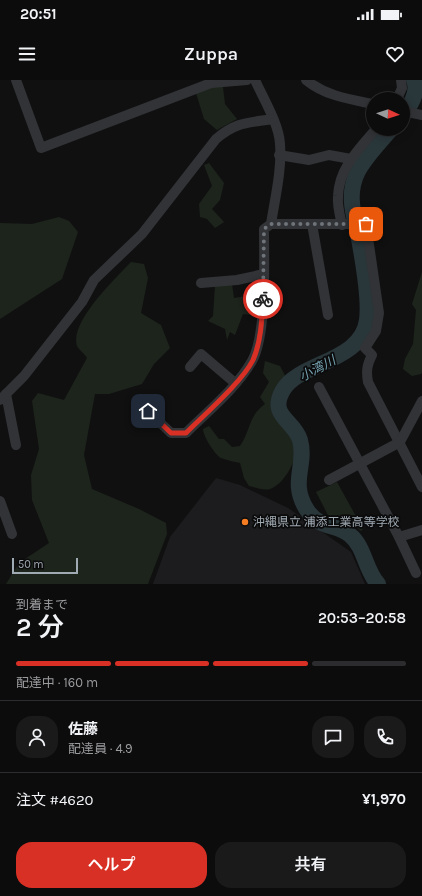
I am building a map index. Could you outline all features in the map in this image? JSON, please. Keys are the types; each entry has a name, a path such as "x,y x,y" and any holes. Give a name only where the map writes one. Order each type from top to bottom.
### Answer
{"street":[{"path":"16,80 41,148 211,83 247,80"},
{"path":"255,80 272,119 280,143 271,224"},
{"path":"306,80 322,91 335,96 366,103"},
{"path":"400,92 402,88 401,80"},
{"path":"16,445 3,397 24,376 78,308 94,280 142,234 216,139 230,128 242,124 272,119"},
{"path":"343,224 338,197 340,178 351,159 370,136"},
{"path":"279,155 309,160 329,155 351,159"},
{"path":"148,411 171,433 186,433 235,383 253,361 258,345 262,321 264,229 271,224 366,224 379,313 376,331 365,348 372,355 367,365 366,372 368,382 422,487"},
{"path":"312,224 328,315"},
{"path":"201,283 237,280 264,274"},
{"path":"190,366 201,354 235,383"},
{"path":"319,387 399,537 416,573"},
{"path":"330,480 400,442 422,401"},
{"path":"0,501 12,534"},
{"path":"399,537 422,530"}],"shaded area":[{"path":"211,87 223,87 225,104 237,119 217,130 204,119 196,93"},
{"path":"209,163 224,183 220,200 212,209 224,222 215,228 207,219 200,217 199,204 212,186 204,165"},
{"path":"59,217 69,221 78,232 62,279 0,319 0,223 32,224"},
{"path":"131,262 144,264 148,278 141,313 161,325 170,348 154,364 142,384 109,394 95,394 84,455 92,489 139,509 166,523 167,534 148,584 6,584 19,563 49,543 32,500 31,475 39,449 32,401 38,393 64,400 87,358 77,346 76,336 80,325 95,301"},
{"path":"422,272 422,372 421,374 412,376 403,369 405,359 413,344 416,310 412,304"},
{"path":"232,284 234,298 259,294 259,316 243,314 235,335 230,332 227,340 225,329 208,321 213,316 215,285"},
{"path":"265,361 280,366 287,379 277,389 274,413 293,437 296,452 292,465 285,477 275,486 265,490 249,486 244,478 240,463 221,458 207,440 203,429 209,426 219,439 224,439 232,447 240,446 255,413 265,404 260,397 269,382 263,373"},
{"name":"沖縄県立 浦添工業高等学校","path":"216,478 240,485 288,508 351,552 365,584 153,584 170,537"},
{"path":"337,482 363,529 361,531 351,523 328,515 316,492"}],"waterway":[{"name":"小湾川","path":"410,105 416,89 414,80"},
{"name":"小湾川","path":"378,584 370,572 362,552 355,540 345,531 317,521 307,510 299,491 302,458 300,440 293,427 280,412 278,406 283,390 291,381 302,373 342,353 354,345 363,334 367,320 368,301 359,239 353,213 352,188 361,165 385,136"}],"way so far":[{"path":"263,299 264,229 271,224 366,224"}],"place":[{"name":"沖縄県立 浦添工業高等学校","path":"245,522"}],"route":[{"path":"148,411 171,433 186,433 235,383 253,361 258,345 262,321 263,299"}]}
